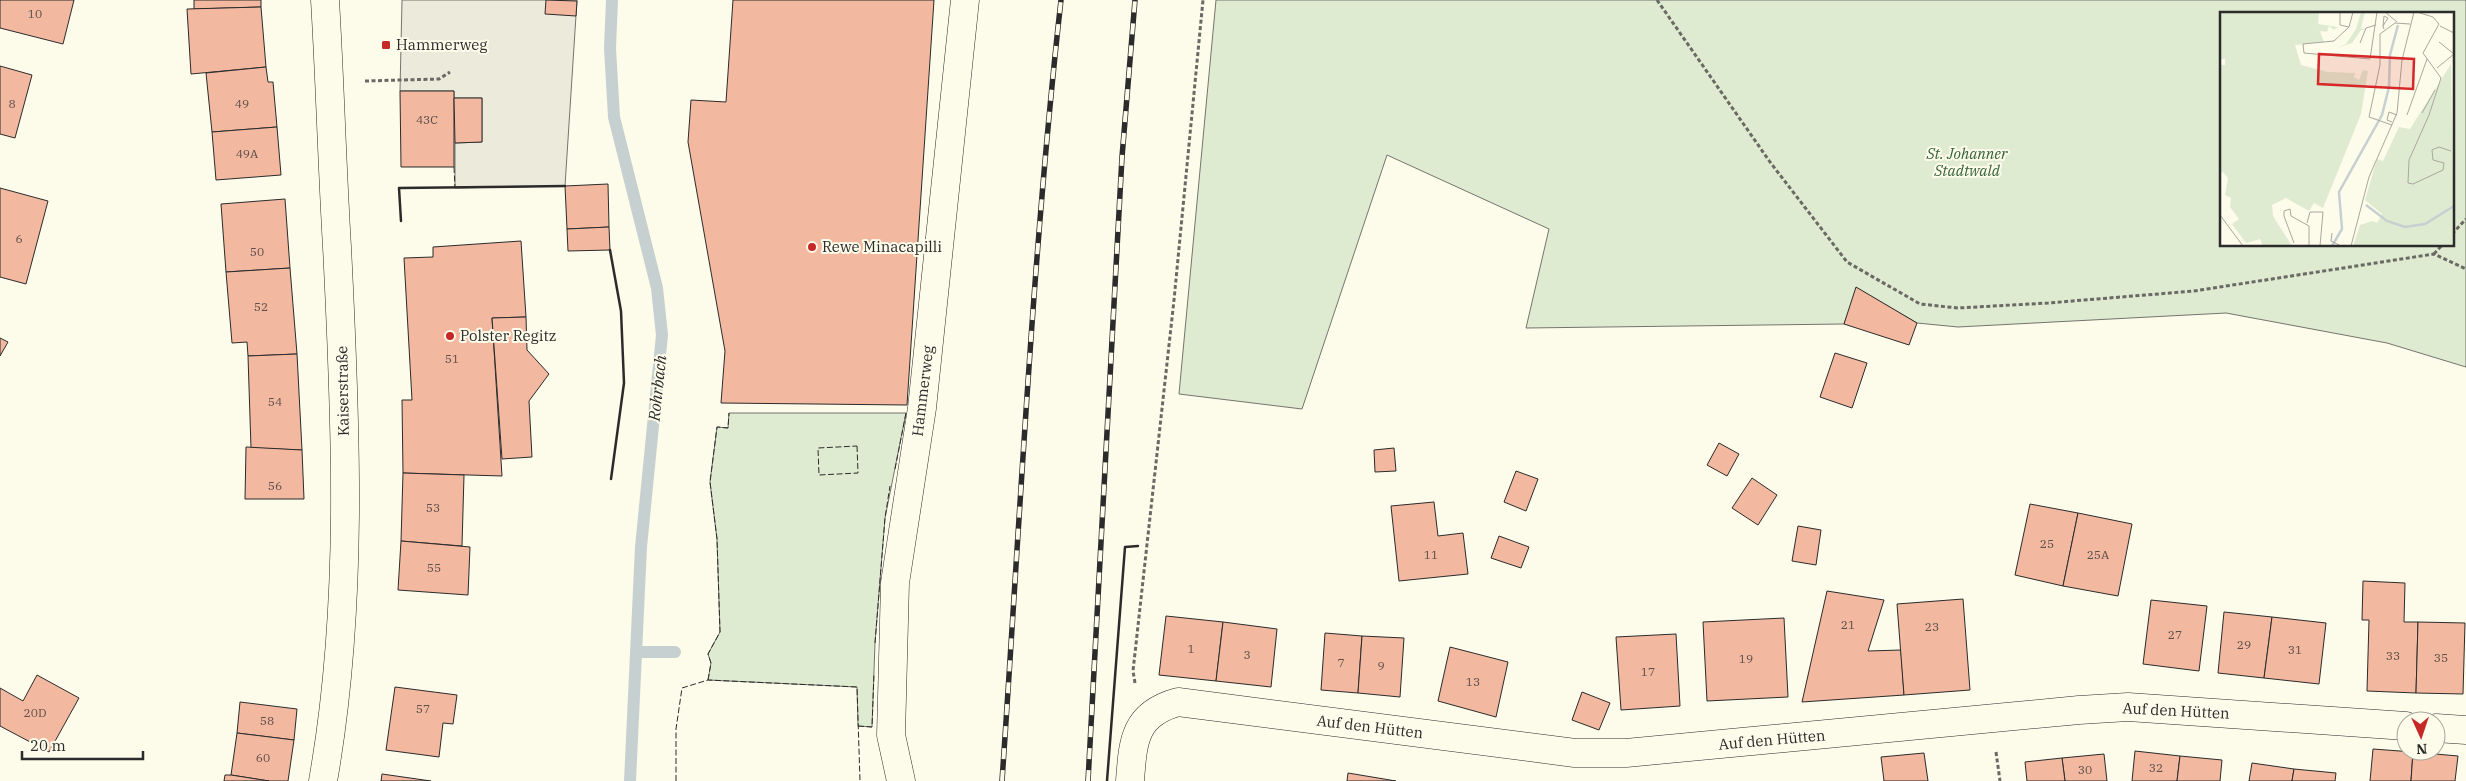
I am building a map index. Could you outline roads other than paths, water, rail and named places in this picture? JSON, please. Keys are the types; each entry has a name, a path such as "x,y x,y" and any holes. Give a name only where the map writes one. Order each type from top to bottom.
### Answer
{"street":[{"name":"Kaiserstraße","path":"323,781 332,719 344,551 344,395 325,0"},
{"name":"Hammerweg","path":"901,781 891,736 895,583 922,408 965,0"},
{"name":"Auf den Hütten","path":"1130,781 1133,743 1146,719 1160,707 1178,702 1575,753 1626,753 2128,707 2396,725"},
{"path":"2446,729 2466,730"}],"waterway":[{"name":"Rohrbach","path":"612,0 610,48 614,117 657,288 662,335 641,547 630,781"},
{"path":"636,652 675,652"}],"railway":[{"path":"1002,781 1034,292 1061,0"},
{"path":"1088,781 1122,157 1135,0"}],"place":[{"name":"Hammerweg","path":"386,45"},
{"name":"Rewe Minacapilli","path":"812,247"},
{"name":"Polster Regitz","path":"450,336"}],"park label":[{"name":"St. Johanner Stadtwald","path":"1967,162"}]}
